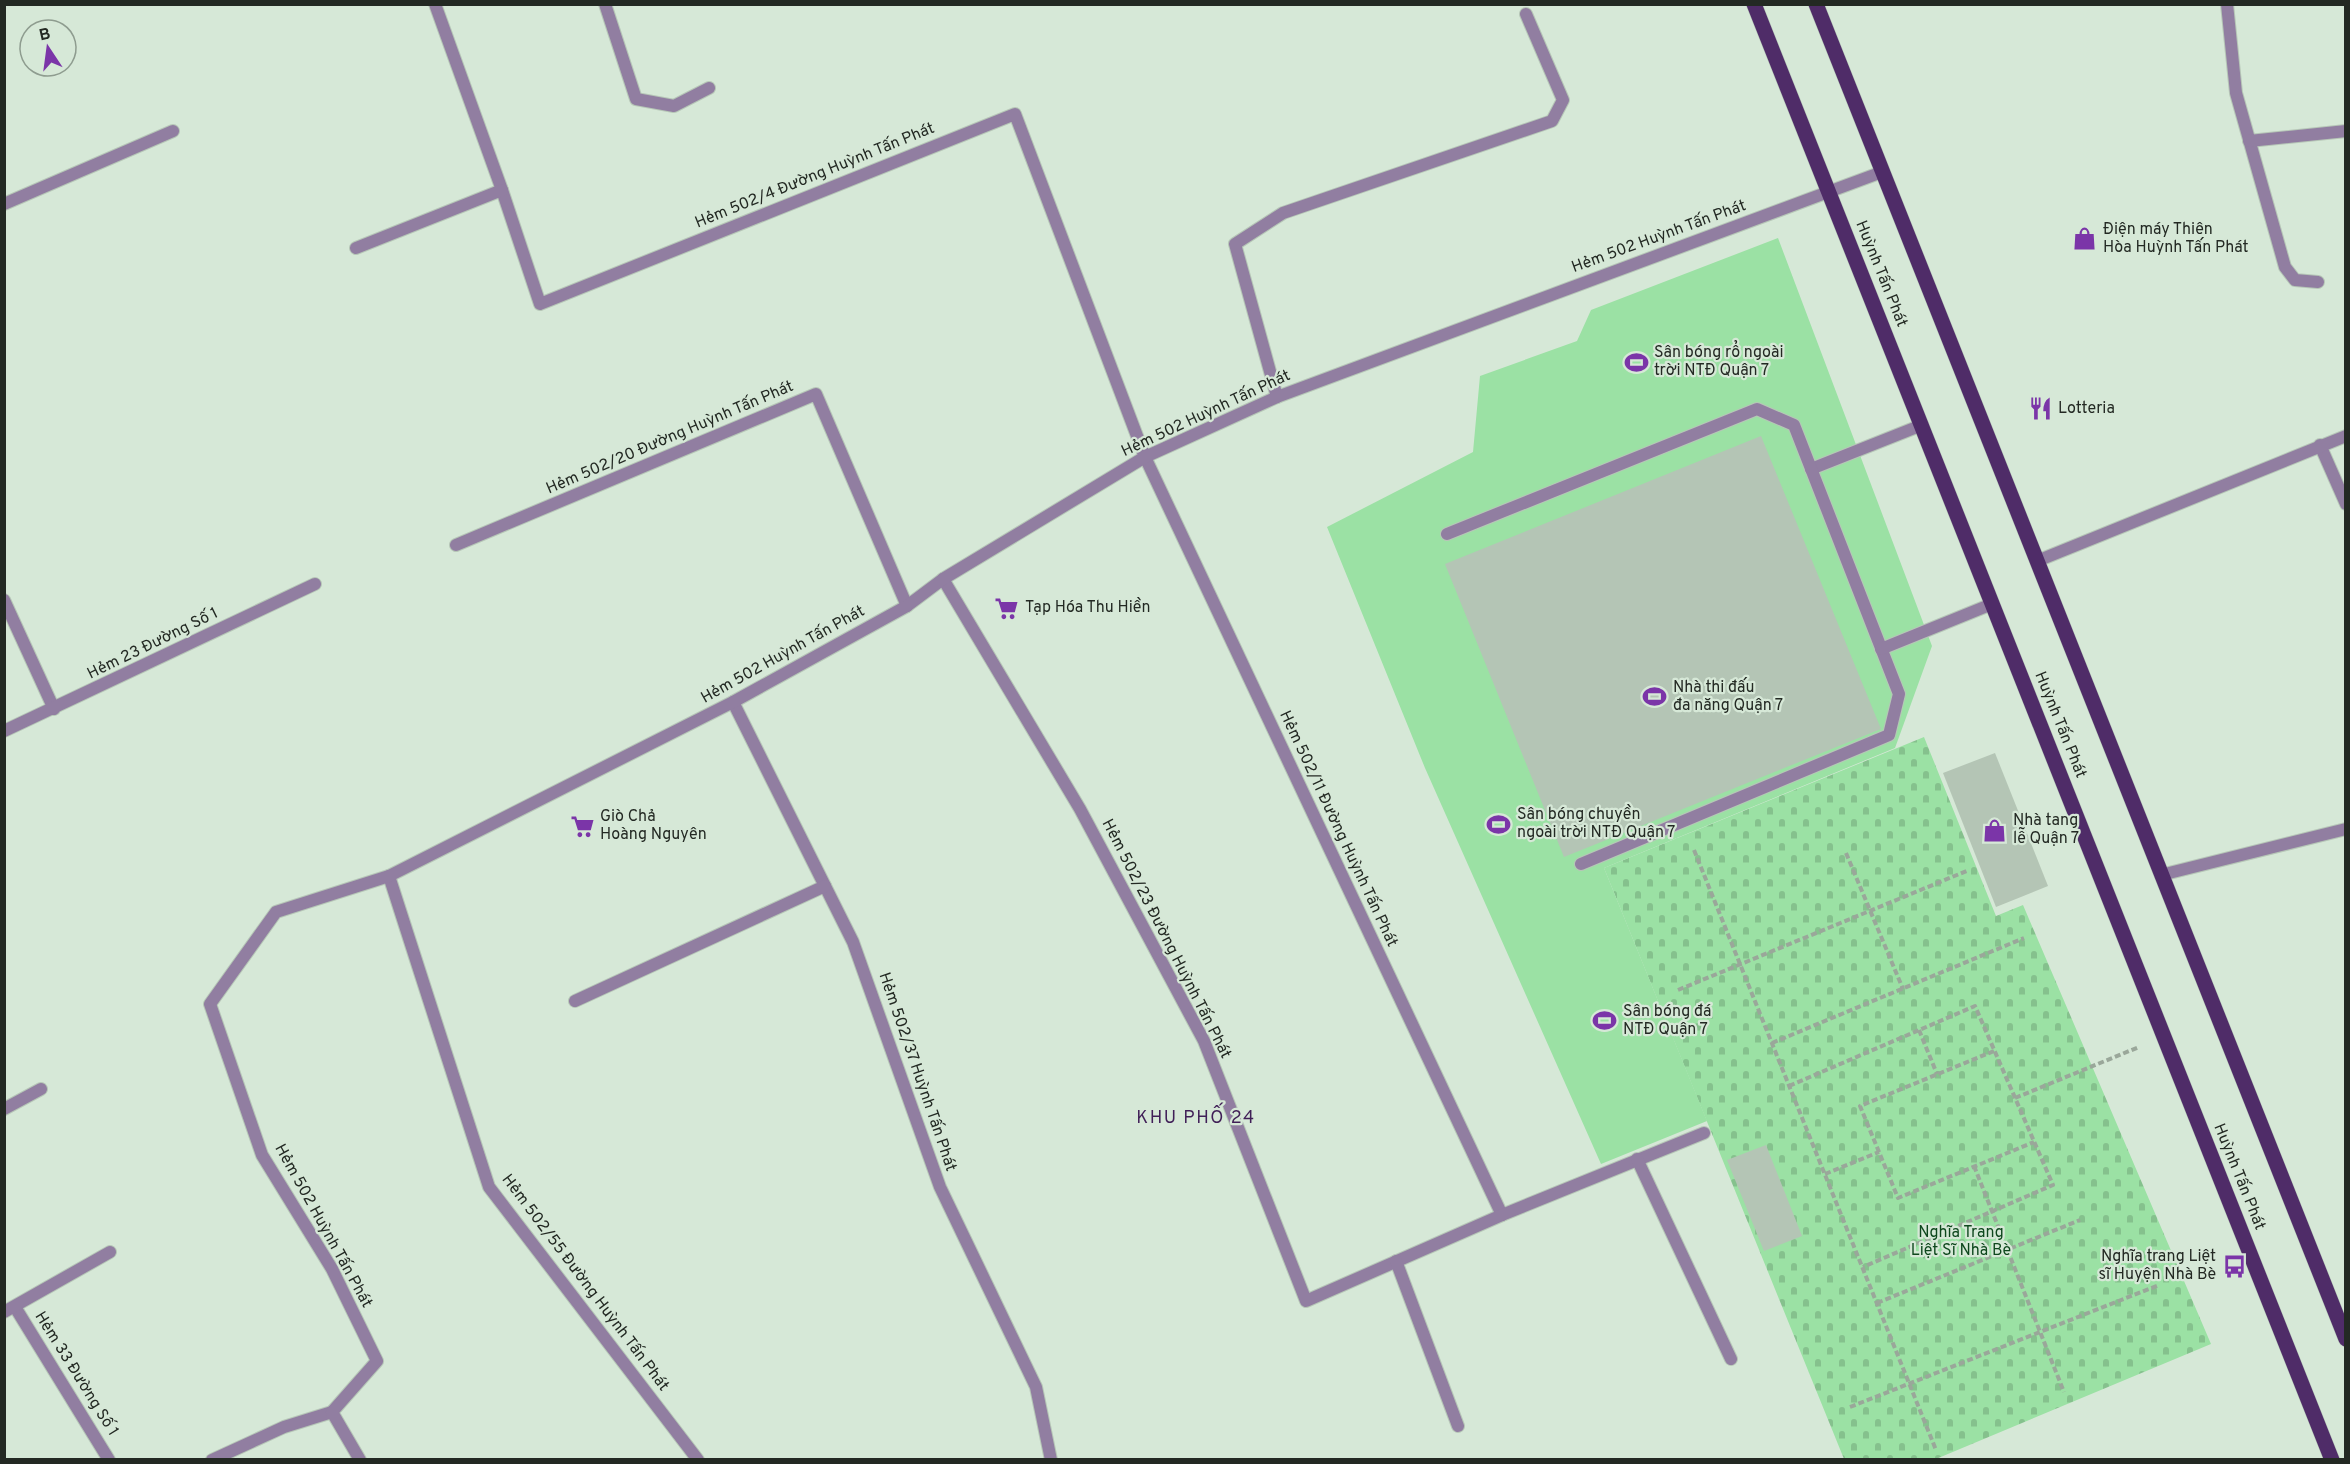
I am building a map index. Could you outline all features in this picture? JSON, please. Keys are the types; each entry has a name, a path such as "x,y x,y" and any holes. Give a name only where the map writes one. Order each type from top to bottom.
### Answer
{"main road":[{"name":"Huỳnh Tấn Phát","path":"1754,4 2332,1460"},
{"path":"1816,4 2346,1339"}],"street":[{"name":"Hẻm 502/4 Đường Huỳnh Tấn Phát","path":"435,4 540,304 1015,114 1145,457"},
{"path":"605,4 636,99 674,106 709,88"},
{"path":"2227,4 2236,93 2285,267 2295,280 2318,282"},
{"path":"1277,397 1235,244 1283,213 1552,121 1563,100 1526,14"},
{"path":"4,204 173,131"},
{"path":"2249,141 2346,131"},
{"name":"Hẻm 502 Huỳnh Tấn Phát","path":"332,1412 377,1361 332,1269 262,1155 210,1004 276,912 389,876 733,702 907,606 943,579 1145,457 1277,397 1882,172"},
{"path":"356,248 502,190"},
{"name":"Hẻm 502/20 Đường Huỳnh Tấn Phát","path":"456,545 816,394 907,606"},
{"path":"1447,534 1757,409 1794,425 1899,694 1889,735 1581,864"},
{"path":"1811,469 1922,425"},
{"path":"2037,561 2346,435"},
{"path":"2320,445 2346,504"},
{"name":"Hẻm 502/11 Đường Huỳnh Tấn Phát","path":"1145,457 1502,1215"},
{"name":"Hẻm 502/23 Đường Huỳnh Tấn Phát","path":"943,579 1080,809 1204,1041 1306,1300 1502,1215 1704,1132"},
{"name":"Hẻm 23 Đường Số 1","path":"4,731 54,710 315,584"},
{"path":"4,600 54,710"},
{"path":"1881,649 1992,604"},
{"name":"Hẻm 502/37 Huỳnh Tấn Phát","path":"733,702 853,942 940,1187 1036,1387 1051,1460"},
{"path":"2161,875 2346,829"},
{"name":"Hẻm 502/55 Đường Huỳnh Tấn Phát","path":"389,876 489,1187 698,1460"},
{"path":"576,1001 825,886"},
{"path":"4,1109 41,1089"},
{"path":"1637,1159 1731,1359"},
{"name":"Hẻm 33 Đường Số 1","path":"109,1460 10,1310 110,1252"},
{"path":"1396,1261 1458,1426"},
{"path":"212,1460 284,1427 332,1412 360,1460"}],"path":[{"path":"1694,849 1936,1450"},
{"path":"1846,853 1903,988"},
{"path":"1678,990 1969,870"},
{"path":"1772,1043 2024,938"},
{"path":"1790,1086 1975,1006 2053,1185 1863,1267"},
{"path":"1919,1030 1937,1074"},
{"path":"2015,1098 2164,1036"},
{"path":"1994,1051 1860,1106 1898,1198 2034,1142"},
{"path":"1825,1174 1879,1152"},
{"path":"1974,1166 2064,1392"},
{"path":"1877,1302 2080,1220"},
{"path":"1850,1407 2159,1285"}],"green space":[{"name":"Nhà thi đấu đa năng Quận 7","path":"1778,238 1932,646 1895,748 1604,868 1707,1121 1601,1164 1425,768 1327,527 1473,452 1480,376 1577,341 1591,310"},
{"name":"Nghĩa Trang Liệt Sĩ Nhà Bè","path":"1924,737 1996,916 2023,905 2211,1344 1936,1459 1844,1459 1604,868"}],"building":[{"name":"Nhà thi đấu đa năng Quận 7","path":"1761,436 1881,729 1564,857 1445,564"},
{"name":"Nhà tang lễ Quận 7","path":"1995,753 2048,886 1996,907 1943,773"},
{"path":"1766,1145 1802,1236 1764,1251 1727,1160"}],"place":[{"name":"Điện máy Thiên Hòa Huỳnh Tấn Phát","path":"2085,239"},
{"name":"Sân bóng rổ ngoài trời NTĐ Quận 7","path":"1636,362"},
{"name":"Lotteria","path":"2040,409"},
{"name":"Tạp Hóa Thu Hiền","path":"1007,608"},
{"name":"Nhà thi đấu đa năng Quận 7","path":"1655,697"},
{"name":"Sân bóng chuyền ngoài trời NTĐ Quận 7","path":"1499,824"},
{"name":"Giò Chả Hoàng Nguyên","path":"582,826"},
{"name":"Nhà tang lễ Quận 7","path":"1995,830"},
{"name":"Sân bóng đá NTĐ Quận 7","path":"1605,1021"},
{"name":"Nghĩa trang Liệt sĩ Huyện Nhà Bè","path":"2234,1266"}],"district":[{"name":"KHU PHỐ 24","path":"1196,1118"}]}
